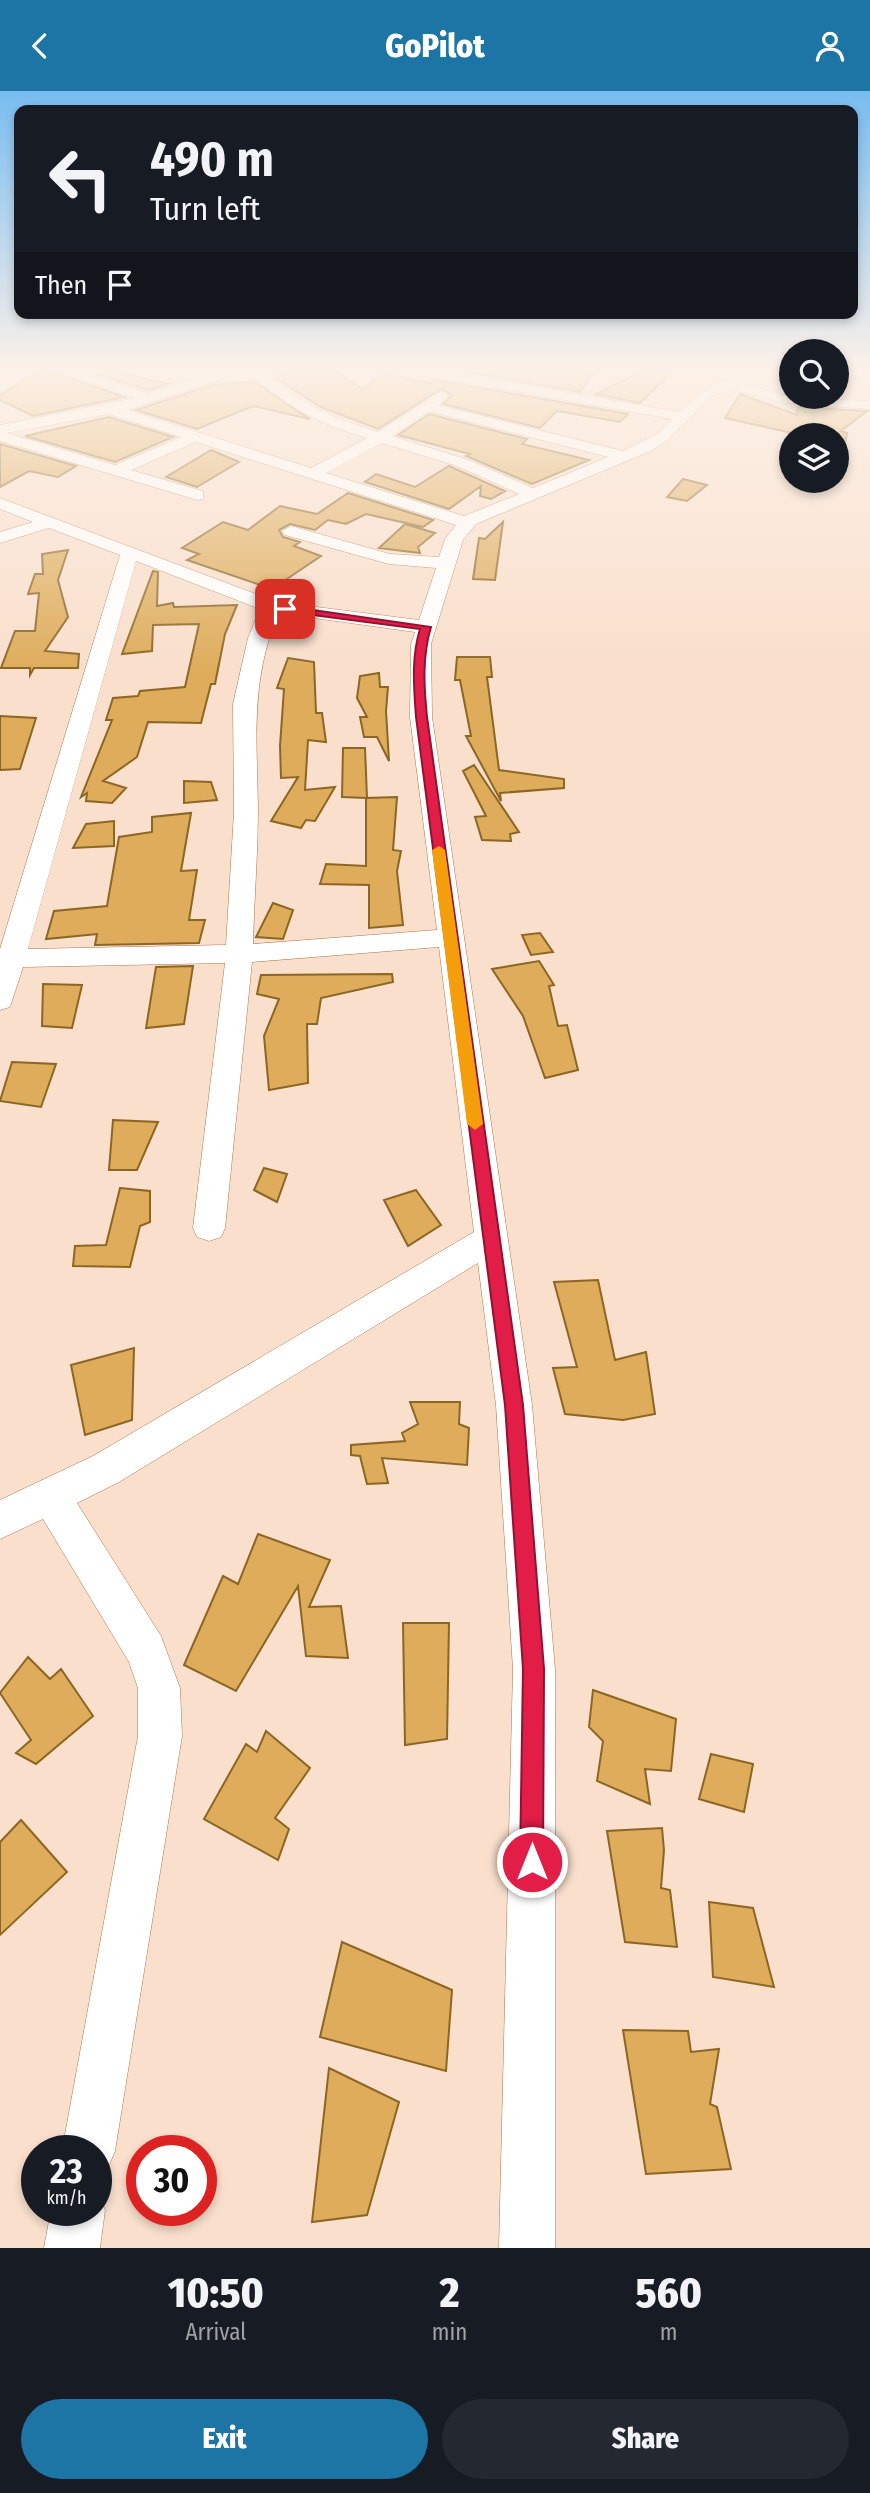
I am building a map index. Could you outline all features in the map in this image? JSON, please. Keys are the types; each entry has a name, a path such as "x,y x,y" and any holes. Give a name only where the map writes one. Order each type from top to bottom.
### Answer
{"street":[{"path":"111,470 197,495"},
{"path":"303,470 467,523"},
{"path":"314,473 320,470"},
{"path":"478,470 531,493"},
{"path":"527,2248 534,1669 514,1405 421,717 419,678 421,644 445,563 454,540 467,523 480,514 593,470"},
{"path":"0,503 271,606 426,627"},
{"path":"0,538 49,522"},
{"path":"291,531 377,556 445,563"},
{"path":"0,1000 6,958 129,552"},
{"path":"209,1228 239,954 246,812 244,705 258,638 271,606"},
{"path":"6,958 239,954 450,938"},
{"path":"0,1520 106,1469 491,1238"},
{"path":"51,1497 146,1651 159,1688 160,1735 91,2135"},
{"path":"72,2248 75,2226"}],"building":[{"path":"0,470 70,470 58,477 29,471 0,487"},
{"path":"178,470 226,470 197,487 166,477"},
{"path":"443,470 457,470 505,491 491,499 480,496 481,486 449,509 365,482 376,474 415,487"},
{"path":"498,470 566,470 532,484"},
{"path":"683,479 707,485 687,501 667,497"},
{"path":"348,493 433,520 423,527 366,514 346,524 328,520 315,530 290,524 279,530 283,537 300,542 294,546 321,556 272,589 187,560 199,554 182,548 223,522 248,530 280,506 317,514"},
{"path":"503,522 495,580 473,579 479,538 485,539"},
{"path":"405,524 435,533 418,547 420,553 379,548"},
{"path":"68,550 58,580 68,617 45,651 79,654 78,668 34,668 30,675 30,668 1,668 15,631 35,631 39,593 28,594 35,574 43,574 42,554"},
{"path":"153,571 158,572 157,606 173,603 174,607 237,605 225,634 215,684 211,684 201,723 148,722 137,757 103,781 126,788 112,803 86,801 87,793 81,797 112,720 106,720 113,698 138,696 140,691 185,687 199,624 153,625 152,651 122,654"},
{"path":"457,657 490,657 492,677 487,677 499,770 564,779 564,788 500,793 501,801 466,736 471,736 460,680 455,680"},
{"path":"288,658 314,662 316,713 322,713 326,742 308,740 305,790 335,787 315,821 306,820 301,828 271,821 298,777 281,778 284,689 277,688"},
{"path":"379,673 380,687 388,687 386,711 389,761 377,737 364,737 360,717 367,717 357,698 360,676"},
{"path":"0,716 36,718 20,769 0,770"},
{"path":"343,748 365,748 367,798 342,797"},
{"path":"474,765 519,832 510,834 511,841 482,840 475,817 486,816 463,771"},
{"path":"184,781 211,782 217,800 184,803"},
{"path":"397,797 393,850 401,851 397,871 403,925 369,928 369,885 320,884 326,864 366,866 366,798"},
{"path":"191,813 181,871 197,870 189,920 205,920 199,943 95,945 97,934 46,939 54,911 107,906 119,837 152,832 152,817"},
{"path":"114,821 114,846 73,848 86,824"},
{"path":"273,903 293,910 283,939 256,937"},
{"path":"540,933 553,952 531,955 522,935"},
{"path":"539,961 554,985 549,986 558,1026 567,1025 578,1070 545,1078 523,1016 492,969"},
{"path":"193,966 184,1024 146,1028 156,967"},
{"path":"392,974 393,982 321,998 317,1024 307,1024 308,1083 269,1090 264,1036 279,999 257,994 261,975"},
{"path":"43,984 82,985 72,1028 42,1026"},
{"path":"12,1062 56,1064 41,1107 0,1101"},
{"path":"113,1120 158,1122 137,1170 109,1170"},
{"path":"264,1168 287,1174 277,1202 254,1190"},
{"path":"120,1188 150,1191 150,1222 140,1226 130,1267 73,1266 75,1246 106,1245"},
{"path":"416,1190 441,1225 408,1246 384,1200"},
{"path":"598,1280 615,1360 646,1352 655,1414 623,1420 565,1414 553,1368 577,1367 554,1282"},
{"path":"134,1348 132,1420 85,1435 71,1365"},
{"path":"410,1402 460,1402 459,1424 469,1428 467,1465 382,1458 388,1483 367,1484 360,1456 351,1455 351,1445 405,1441 402,1433 418,1424"},
{"path":"258,1534 330,1560 309,1607 341,1606 348,1658 306,1656 298,1586 236,1691 184,1665 223,1576 238,1584"},
{"path":"403,1623 449,1623 447,1739 405,1745"},
{"path":"28,1657 50,1679 61,1669 93,1716 36,1764 16,1753 31,1740 0,1693"},
{"path":"593,1690 676,1719 671,1771 645,1769 650,1804 597,1781 603,1741 589,1727"},
{"path":"266,1731 310,1768 275,1818 289,1829 278,1860 204,1819 246,1744 257,1752"},
{"path":"711,1754 753,1764 744,1812 699,1799"},
{"path":"21,1820 67,1872 0,1935 0,1842"},
{"path":"662,1828 664,1850 661,1888 670,1890 677,1947 625,1942 607,1831"},
{"path":"709,1902 753,1908 774,1987 713,1977"},
{"path":"342,1942 452,1990 446,2071 320,2037"},
{"path":"623,2030 688,2031 691,2052 719,2049 710,2104 717,2107 731,2169 646,2174"},
{"path":"329,2068 399,2102 367,2215 312,2222"}],"slow traffic":[{"path":"439,850 475,1124"}],"route":[{"path":"285,609 426,627 421,644 419,678 421,717 514,1405 534,1669 532,1862"}]}
